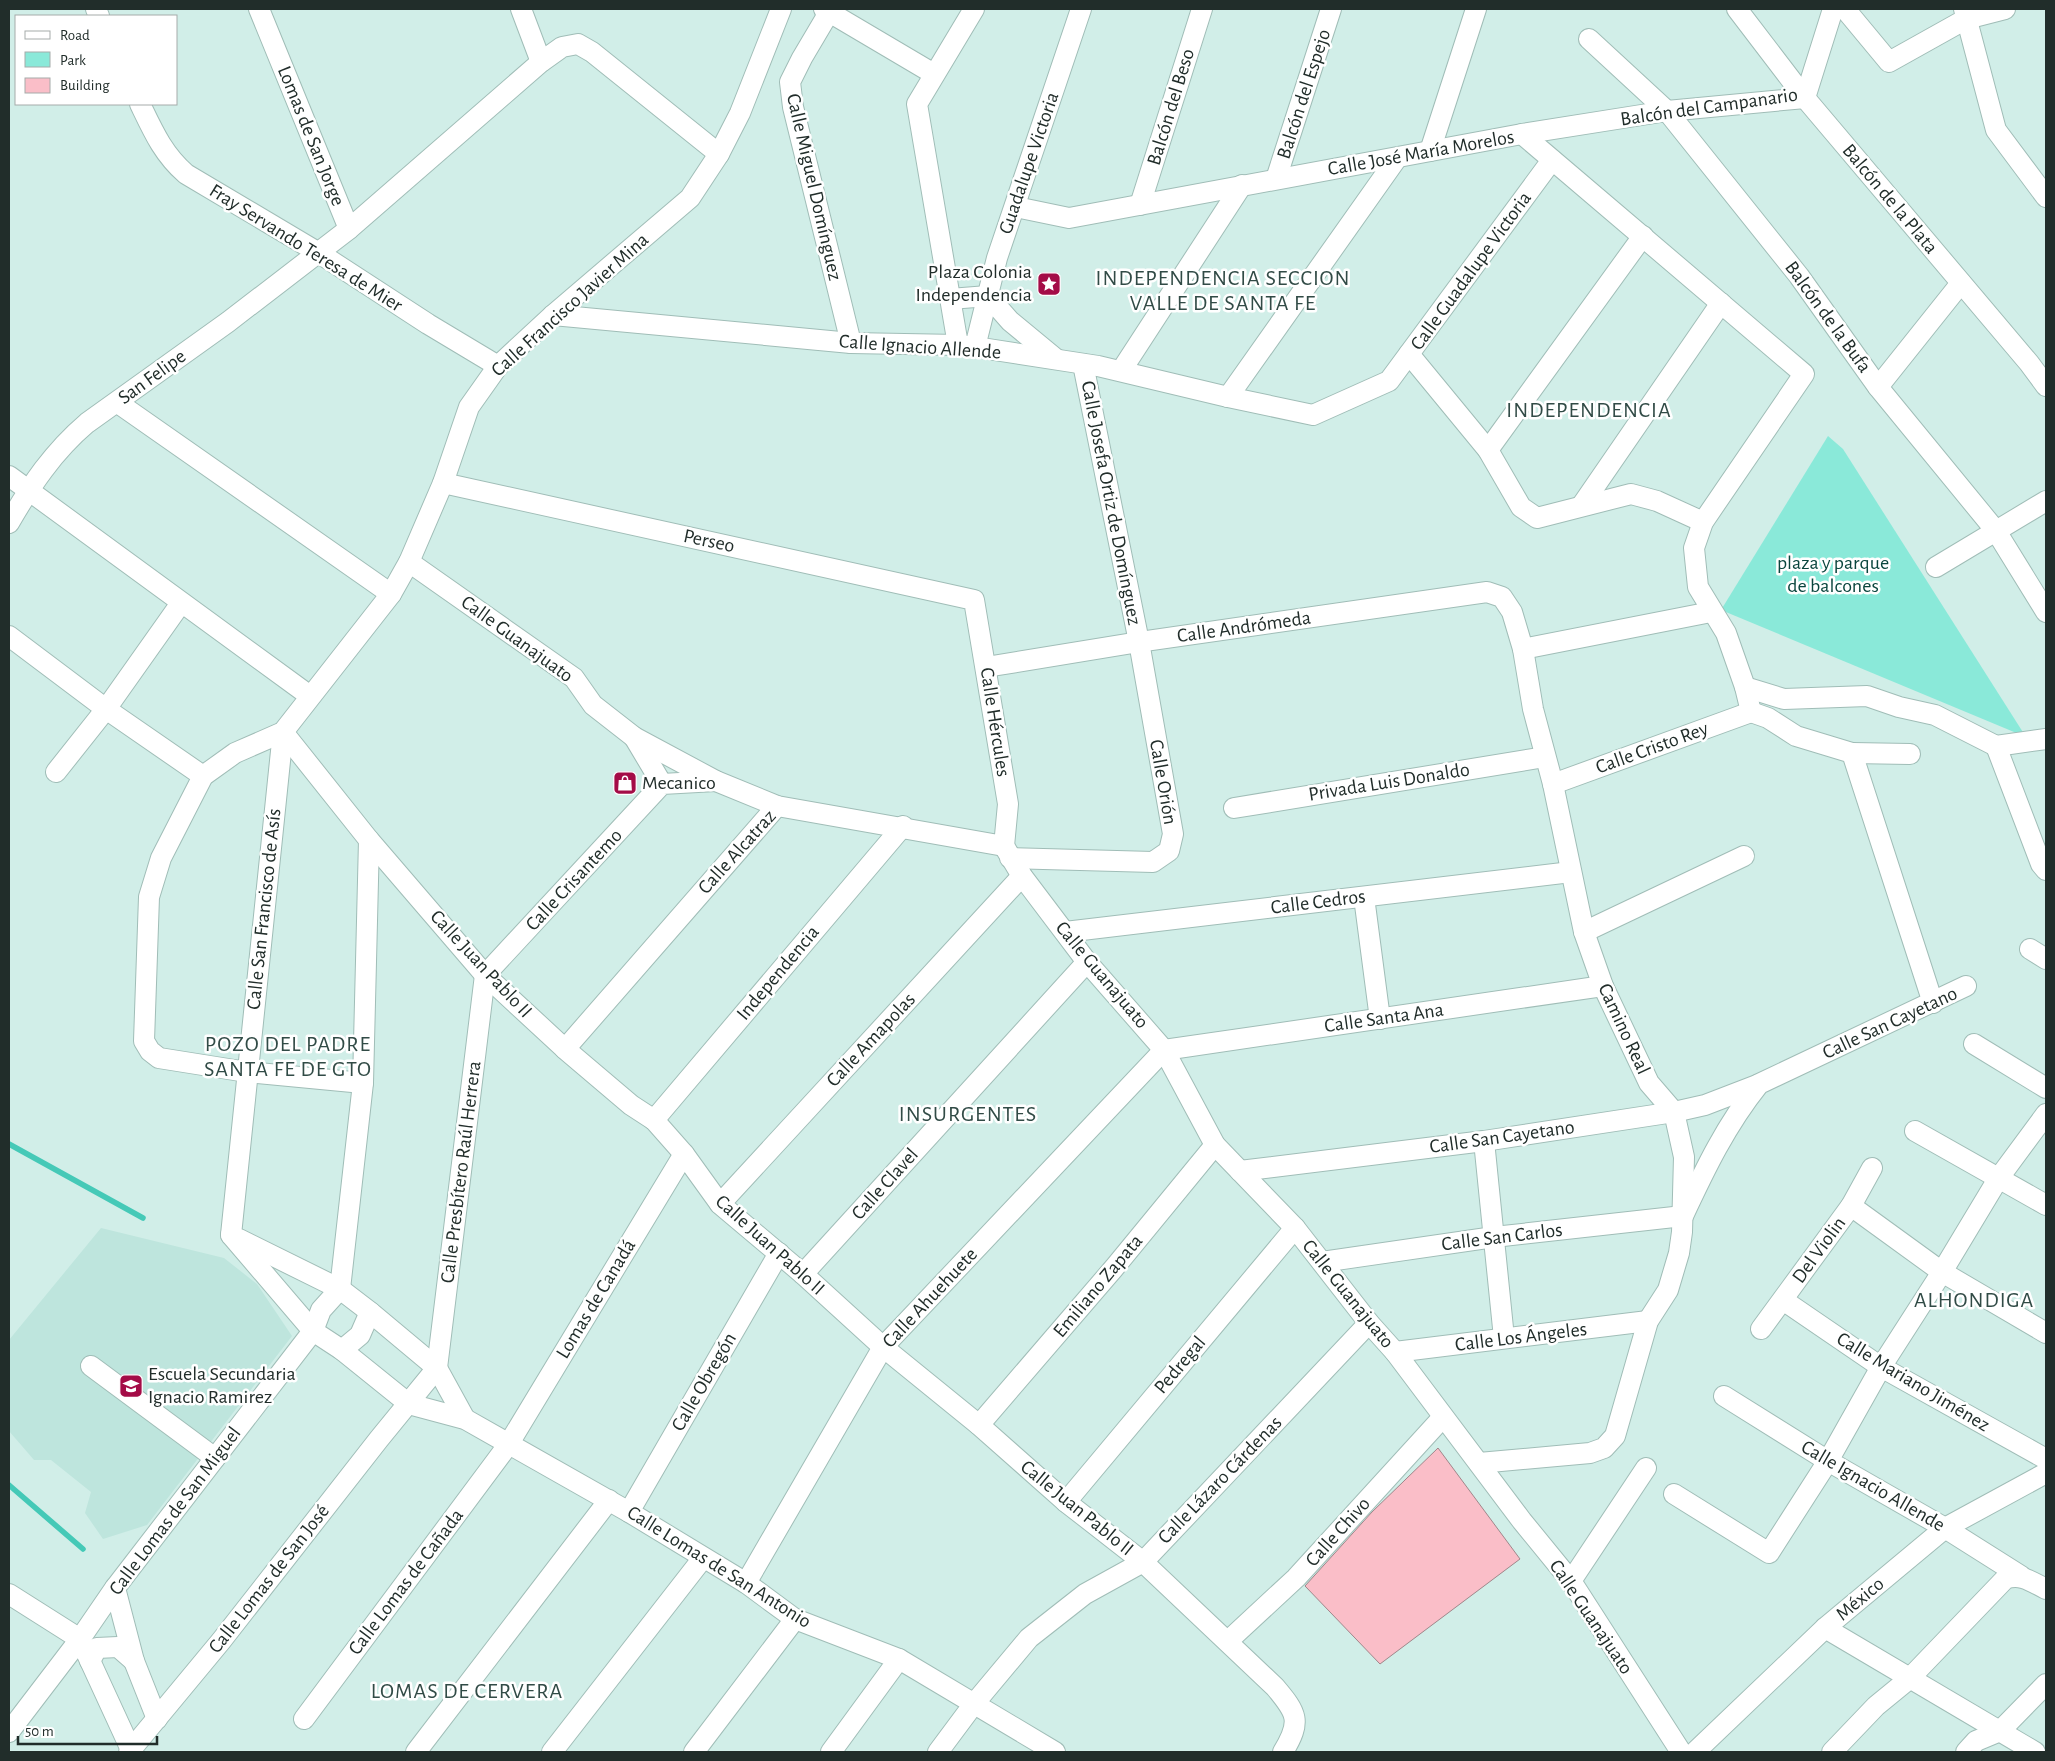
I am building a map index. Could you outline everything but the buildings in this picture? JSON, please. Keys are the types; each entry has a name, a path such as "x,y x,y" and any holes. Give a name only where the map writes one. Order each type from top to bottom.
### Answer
{"street":[{"name":"Lomas de San Jorge","path":"260,9 349,228 320,253"},
{"path":"521,9 542,62"},
{"name":"Calle Francisco Javier Mina","path":"283,732 391,594 409,562 443,483 469,407 498,366 552,316 690,198 719,154 740,113 781,9"},
{"path":"828,9 934,74"},
{"name":"Calle Miguel Domínguez","path":"828,9 790,82 792,107 851,343"},
{"path":"967,346 950,299 917,104 974,9"},
{"name":"Guadalupe Victoria","path":"967,346 988,296 997,258 1016,207 1080,9"},
{"name":"Balcón del Beso","path":"1140,205 1202,9"},
{"name":"Balcón del Espejo","path":"1276,179 1331,9"},
{"path":"1430,151 1476,9"},
{"name":"Balcón de la Plata","path":"1736,9 1805,98 1962,283 2046,386"},
{"name":"Balcón del Campanario","path":"1522,134 1667,111 1805,98 1834,9"},
{"path":"1845,9 1889,62 1965,14 2005,9"},
{"path":"1965,14 1996,130 2046,197"},
{"name":"Balcón de la Bufa","path":"1589,39 1667,111 1799,276 1878,387 1996,530 2046,612"},
{"path":"349,228 542,62 562,47 578,44 592,52 719,154"},
{"name":"Fray Servando Teresa de Mier","path":"140,105 160,145 172,162 186,174 320,253 428,324 498,366"},
{"name":"Calle José María Morelos","path":"1016,207 1069,218 1522,134 1804,374 1703,522"},
{"path":"1228,397 1397,158"},
{"name":"Calle Guadalupe Victoria","path":"1312,414 1389,381 1552,160"},
{"path":"1121,371 1242,185"},
{"path":"1488,450 1643,236"},
{"name":"San Felipe","path":"9,523 27,490 66,441 87,423 320,253"},
{"path":"1878,387 1962,283"},
{"path":"950,299 988,296 1010,321 1056,360"},
{"path":"1582,505 1721,304"},
{"name":"Calle Ignacio Allende","path":"552,316 851,343 967,346 1121,371 1228,397 1312,414"},
{"path":"1409,354 1488,450 1521,507 1537,518 1631,494 1657,501 1703,522 1694,548 1698,587 1711,612 1726,633 1745,687 1751,712 1768,718 1796,736 1852,753 1910,754"},
{"name":"Calle Josefa Ortiz de Domínguez","path":"1083,364 1139,642"},
{"path":"118,402 391,594"},
{"path":"9,476 310,696"},
{"name":"Perseo","path":"443,483 974,600"},
{"path":"1936,567 2046,501"},
{"name":"Calle Guanajuato","path":"409,562 574,678 593,705 634,737 716,781 777,806"},
{"name":"Calle Andrómeda","path":"986,667 1139,642 1487,592 1502,597"},
{"name":"Camino Real","path":"1478,1463 1590,1453 1604,1448 1616,1436 1648,1322 1668,1290 1679,1253 1683,1216 1684,1157 1674,1112 1649,1083 1603,986 1584,932 1553,784 1533,709 1524,649 1512,612 1502,597"},
{"name":"Calle Hércules","path":"974,600 1008,804 1007,852"},
{"path":"56,772 106,709 181,602"},
{"path":"1524,649 1711,612"},
{"path":"9,636 106,709 203,776"},
{"name":"Calle Orión","path":"1007,852 1153,862 1169,851 1172,834 1139,642"},
{"path":"1745,687 1784,698 1867,696 1899,707 1935,715 1996,746 2046,739"},
{"name":"Calle Cristo Rey","path":"1553,784 1751,712"},
{"path":"283,732 235,752 203,776 161,858 149,897 144,1041 150,1052 159,1058 247,1072 363,1083"},
{"name":"Calle Juan Pablo II","path":"283,732 369,840 485,975 565,1049 631,1105 654,1120 684,1154 720,1204 803,1274 883,1347 979,1425 1066,1502 1142,1562 1275,1687 1288,1703 1296,1719 1292,1737 1282,1752"},
{"name":"Calle San Francisco de Asís","path":"231,1235 283,732"},
{"path":"634,737 662,784 716,781"},
{"path":"1996,746 2044,866"},
{"path":"1852,753 1933,1002"},
{"name":"Privada Luis Donaldo","path":"1234,808 1545,757"},
{"name":"Calle Crisantemo","path":"485,975 662,784"},
{"name":"Calle Alcatraz","path":"565,1049 777,806 903,826 1007,852"},
{"name":"Independencia","path":"654,1120 903,826"},
{"path":"340,1289 363,1083 369,840"},
{"name":"Calle Guanajuato","path":"1007,852 1022,876 1087,962 1164,1050 1215,1145 1295,1228 1369,1324 1395,1352 1522,1522 1571,1581 1681,1752"},
{"path":"1584,932 1744,856"},
{"name":"Calle Cedros","path":"1065,932 1571,872"},
{"name":"Calle Amapolas","path":"720,1204 1022,876"},
{"path":"1364,897 1380,1019"},
{"name":"Calle Clavel","path":"803,1274 1087,962"},
{"name":"Calle Presbítero Raúl Herrera","path":"437,1368 485,975"},
{"name":"Calle Santa Ana","path":"1164,1050 1603,986"},
{"name":"Calle San Cayetano","path":"1240,1171 1484,1141 1674,1112 1705,1105 1759,1084 1966,986"},
{"path":"1974,1044 2046,1088"},
{"name":"Calle Ahuehuete","path":"746,1584 883,1347 1164,1050"},
{"name":"Calle San Cayetano","path":"1683,1216 1716,1147 1738,1110 1759,1084"},
{"path":"1674,1494 1769,1553 1828,1461 1881,1367 1942,1272 1998,1179 2046,1114"},
{"path":"1915,1131 2046,1205"},
{"path":"1484,1141 1504,1338"},
{"name":"Emiliano Zapata","path":"979,1425 1114,1268 1215,1145"},
{"name":"Lomas de Canadá","path":"508,1445 684,1154"},
{"name":"Del Violin","path":"1761,1329 1852,1206 1872,1168"},
{"path":"1852,1206 1942,1272 2046,1333"},
{"name":"Calle San Carlos","path":"1322,1262 1494,1237 1683,1216"},
{"name":"Pedregal","path":"1066,1502 1295,1228"},
{"name":"Calle Lomas de San Antonio","path":"231,1235 340,1289 370,1312 437,1368 465,1418"},
{"name":"Calle Lomas de San Antonio","path":"231,1235 313,1331 342,1350 409,1404 465,1418 508,1445 629,1512 746,1584 795,1619 898,1660 1055,1752"},
{"name":"Calle Obregón","path":"629,1512 779,1253"},
{"name":"Calle Lomas de San Miguel","path":"9,1732 80,1639 115,1588 313,1331 321,1310 340,1289"},
{"name":"Calle Mariano Jiménez","path":"1783,1300 1881,1367 2046,1459"},
{"path":"342,1350 360,1335 370,1312"},
{"name":"Calle Los Ángeles","path":"1395,1352 1648,1322"},
{"name":"Calle Lázaro Cárdenas","path":"938,1752 973,1705 1029,1638 1085,1594 1142,1562 1369,1324"},
{"path":"91,1366 215,1458"},
{"name":"Calle Lomas de San José","path":"130,1752 227,1634 379,1438 437,1368"},
{"name":"Calle Ignacio Allende","path":"1724,1396 1828,1461 1945,1528 2013,1577 2046,1589"},
{"name":"Calle Chivo","path":"1228,1641 1296,1578 1442,1417"},
{"name":"Calle Lomas de Cañada","path":"304,1719 508,1445"},
{"path":"1571,1581 1646,1468"},
{"name":"México","path":"1695,1752 1824,1628 1945,1528 2046,1473"},
{"path":"416,1752 609,1500"},
{"path":"552,1752 703,1558"},
{"path":"1832,1752 1876,1706 1909,1679 2013,1577"},
{"path":"115,1588 134,1661 157,1720"},
{"path":"9,1594 80,1639 130,1752"},
{"path":"694,1752 795,1619"},
{"path":"1824,1628 2035,1752"},
{"path":"90,1662 97,1648 109,1647 118,1647 134,1661"},
{"path":"831,1752 898,1660"},
{"path":"1966,1752 1976,1741 2000,1731 2046,1684"}],"shaded area":[{"name":"Escuela Secundaria Ignacio Ramirez","path":"101,1228 224,1258 257,1284 292,1336 147,1525 103,1539 85,1513 91,1492 51,1460 34,1460 9,1431 9,1340"}],"green space":[{"name":"plaza y parque de balcones","path":"1828,436 1843,449 2026,737 1721,610"}],"waterway":[{"path":"9,1144 143,1218"},
{"path":"9,1485 83,1549"}],"place":[{"name":"Plaza Colonia Independencia","path":"1049,284"},
{"name":"Mecanico","path":"625,783"},
{"name":"Escuela Secundaria Ignacio Ramirez","path":"131,1386"}],"district":[{"name":"INDEPENDENCIA SECCION VALLE DE SANTA FE","path":"1223,290"},
{"name":"INDEPENDENCIA","path":"1589,410"},
{"name":"POZO DEL PADRE SANTA FE DE GTO","path":"288,1056"},
{"name":"INSURGENTES","path":"968,1114"},
{"name":"ALHONDIGA","path":"1974,1300"},
{"name":"LOMAS DE CERVERA","path":"467,1691"}]}
